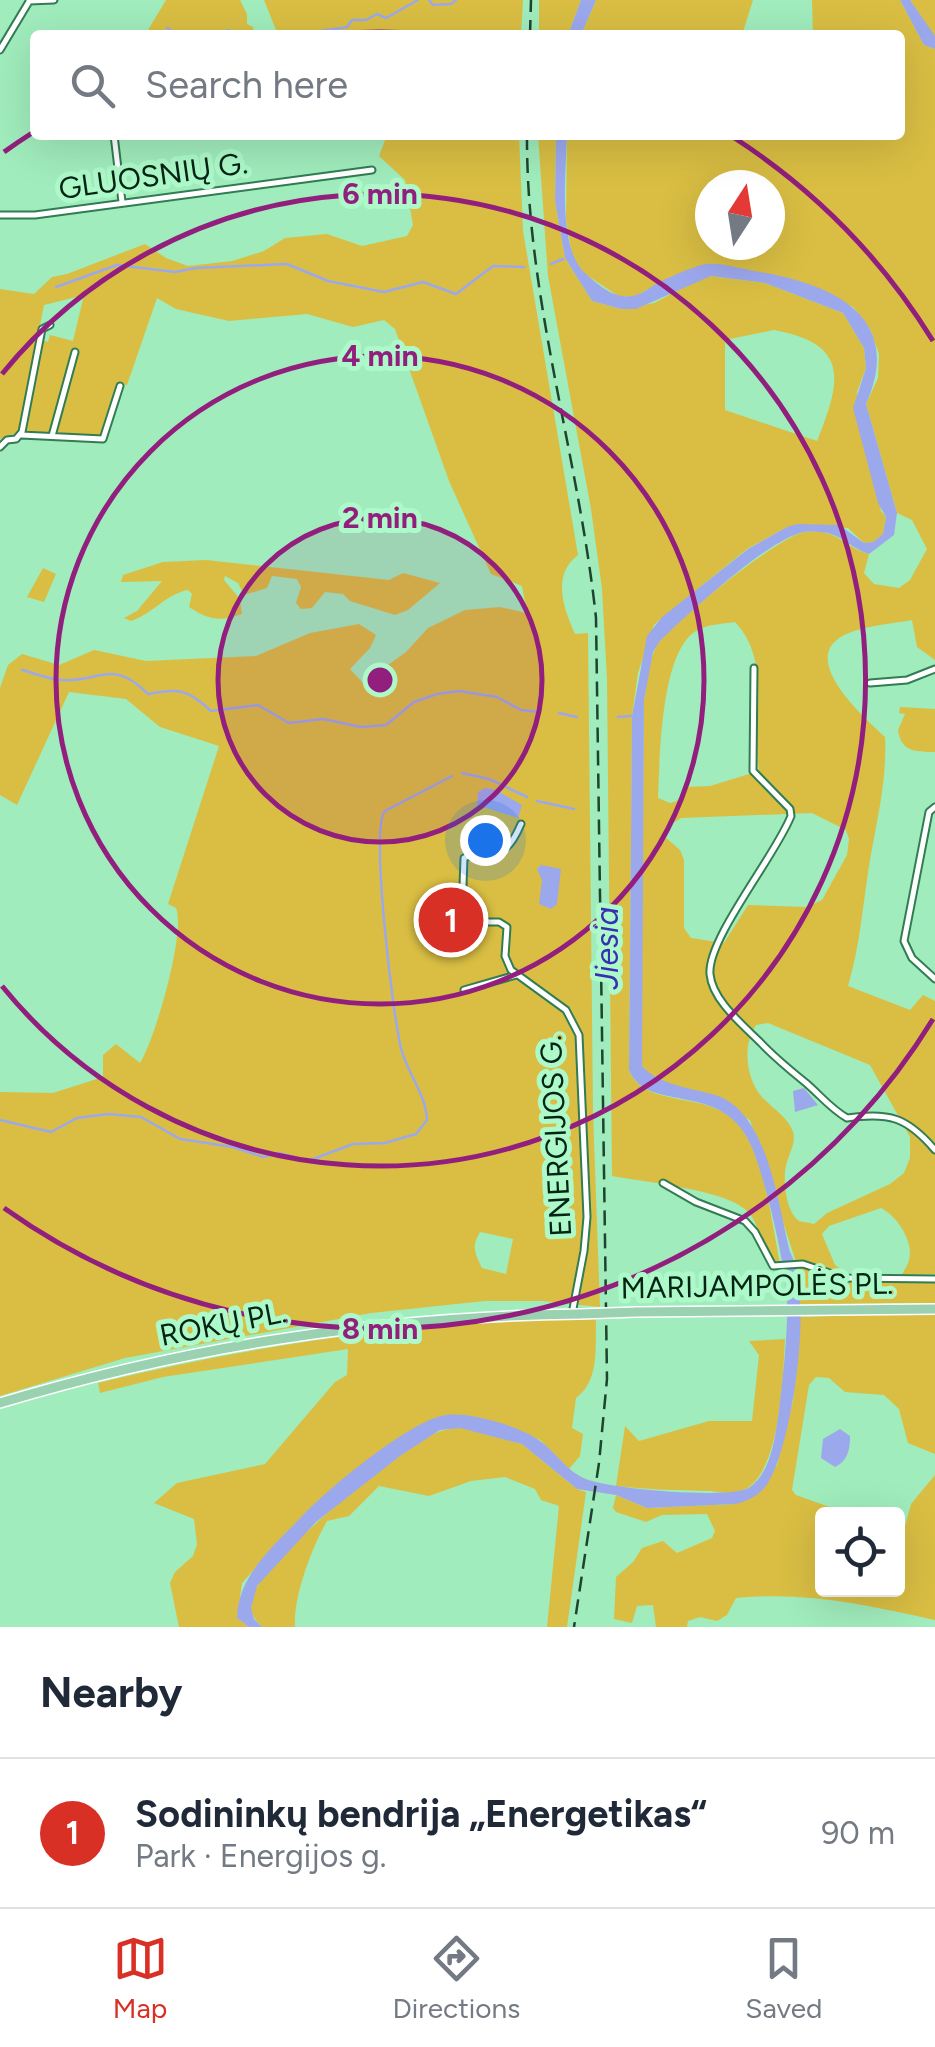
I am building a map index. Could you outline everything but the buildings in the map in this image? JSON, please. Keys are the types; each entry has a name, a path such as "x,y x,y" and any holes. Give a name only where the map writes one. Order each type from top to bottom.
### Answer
{"main road":[{"name":"MARIJAMPOLĖS PL.","path":"576,1314 935,1309"},
{"name":"ROKŲ PL.","path":"0,1403 130,1368 266,1340 437,1320 576,1314"}],"street":[{"path":"0,50 29,1 54,0"},
{"path":"115,140 122,202"},
{"name":"GLUOSNIŲ G.","path":"0,215 35,215 372,170"},
{"path":"20,436 42,329 50,325"},
{"path":"52,437 75,352"},
{"path":"0,446 20,436 103,438 120,386"},
{"path":"754,668 753,771 790,809 791,816 765,868 716,948 710,974 713,984 725,1004 762,1044 838,1113 847,1118 871,1114 897,1119 935,1150"},
{"path":"870,683 906,680 935,669"},
{"path":"932,810 904,941 912,958 935,979"},
{"path":"464,990 516,976 505,956 506,927 499,922 470,922 464,918 462,868 466,856 508,848 521,824"},
{"name":"ENERGIJOS G.","path":"516,976 566,1010 579,1036 587,1217 576,1314"},
{"path":"663,1183 696,1202 745,1221 755,1232 770,1265 794,1264 844,1278 935,1279"}],"shaded area":[{"path":"166,0 240,0 247,24 253,30 148,30"},
{"path":"264,0 523,0 521,30 276,30"},
{"path":"539,0 581,0 570,30 539,30"},
{"path":"596,0 753,0 744,30 583,30"},
{"path":"812,0 900,0 924,45 935,49 935,660 917,647 912,620 849,633 833,643 828,656 838,686 885,737 881,796 848,986 910,1010 923,995 935,1001 935,1274 902,1275 910,1253 907,1237 881,1208 829,1226 822,1234 843,1275 813,1264 811,1270 840,1280 935,1283 935,1303 800,1304 796,1262 750,1120 650,1075 642,1066 641,1054 644,700 649,666 656,647 681,620 772,549 804,532 825,532 869,554 864,573 874,584 899,588 910,580 927,549 912,520 897,513 866,404 878,378 879,354 870,329 853,307 723,266 660,282 635,297 618,296 582,272 572,255 566,220 567,140 905,140 905,30 813,30","holes":["735,622 747,638 757,674 759,771 710,786 686,787 677,801 670,803 658,798 664,708 675,661 684,643 696,631","812,813 846,830 847,855 822,900 807,907 748,905 724,943 691,938 684,928 684,860 680,850 665,837 665,828 681,818","768,1023 870,1065 910,1137 910,1158 904,1173 890,1184 827,1213 814,1224 799,1221 791,1210 785,1184 793,1132 762,1097 749,1072 752,1033 756,1025"]},
{"path":"910,0 935,0 935,36 930,33"},
{"path":"385,140 519,140 523,231 578,555 565,572 562,593 575,634 588,633 593,1112 600,1307 485,1301 371,1313 125,1358 0,1396 0,1092 53,1093 103,1077 103,1055 116,1044 140,1063 161,1010 173,962 178,921 176,908 168,904 219,746 160,727 126,699 69,692 17,805 0,795 0,688 8,665 22,654 59,665 94,650 146,661 256,656 310,633 359,624 376,635 370,648 350,669 363,683 406,652 428,628 465,610 500,607 527,613 522,586 491,574 449,481 395,329 384,320 353,327 307,314 229,321 176,309 157,298 127,385 116,384 100,435 24,433 42,340 48,342 50,335 73,341 84,295 44,305 19,432 0,439 0,289 34,294 52,277 145,244 188,266 232,261 264,251 285,238 327,234 362,246 407,236 413,225 405,180 379,156","holes":["480,1232 513,1239 506,1274 482,1268 475,1250"]},
{"path":"538,140 556,140 555,201 565,258 592,301 621,309 654,303 711,276 765,283 843,313 864,348 866,368 857,392 881,511 886,517 883,534 864,543 848,528 787,527 747,549 654,625 638,673 632,716 629,1070 648,1090 723,1112 746,1135 770,1209 780,1263 776,1264 767,1253 752,1217 737,1204 704,1192 612,1176 607,679 602,589 548,276","holes":["774,330 817,345 828,356 834,384 817,441 725,410 725,340"]},
{"path":"206,560 389,580 403,573 440,583 408,610 395,615 350,601 343,594 325,592 312,608 301,609 296,603 301,587 297,579 272,576 267,588 244,595 238,583 225,576 224,580 240,599 242,614 220,619 202,615 189,607 192,594 188,590 139,618 124,618 137,611 162,581 121,582 123,575 163,562"},
{"path":"43,568 56,574 44,602 27,597"},
{"path":"900,707 935,709 935,752 916,751 902,743 898,730 905,714 899,713"},
{"path":"935,1313 935,1454 908,1443 899,1409 884,1395 845,1392 829,1378 816,1377 809,1385 792,1490 829,1507 815,1507 815,1597 905,1597 905,1526 911,1504 935,1475 935,1620 787,1596 736,1598 727,1615 717,1621 700,1617 688,1621 687,1627 656,1627 653,1605 637,1606 632,1623 614,1619 616,1577 642,1548 663,1541 677,1553 712,1538 715,1531 707,1514 662,1515 646,1522 616,1512 616,1495 647,1508 736,1504 777,1465 793,1401 799,1317"},
{"path":"596,1319 593,1372 576,1398 572,1428 583,1434 580,1456 569,1469 540,1440 484,1419 445,1415 371,1458 308,1510 242,1583 237,1618 249,1627 179,1627 170,1583 175,1572 193,1556 197,1544 194,1519 154,1503 177,1483 265,1464 335,1382 347,1375 348,1349 163,1377 100,1393 98,1383 197,1361 346,1336 497,1320"},
{"path":"785,1339 777,1424 772,1447 754,1482 741,1491 729,1493 616,1486 625,1426 639,1441 709,1421 752,1421 759,1355 749,1341"},
{"path":"460,1427 522,1444 586,1492 567,1627 547,1627 559,1506 541,1500 535,1489 505,1477 471,1481 429,1496 379,1486 349,1516 327,1521 305,1572 295,1627 262,1627 253,1615 251,1600 260,1582 304,1534 394,1460 438,1432"}],"water":[{"path":"581,0 596,0 583,30 570,30"},
{"path":"900,0 910,0 935,36 935,49 924,45"},
{"path":"556,140 567,140 565,209 571,247 586,274 602,287 619,296 636,295 669,277 707,264 782,276 809,284 853,308 868,326 876,347 876,373 866,404 897,513 894,535 869,554 834,535 816,532 804,532 770,548 660,641 653,652 644,700 642,1066 666,1082 733,1104 759,1139 768,1162 797,1272 800,1300 797,1368 785,1436 768,1483 754,1496 736,1504 647,1508 616,1495 577,1489 522,1444 460,1428 440,1430 316,1522 257,1586 251,1608 262,1627 249,1627 237,1618 239,1602 251,1574 270,1549 351,1472 431,1419 456,1415 494,1421 540,1441 586,1479 670,1492 720,1493 750,1487 768,1463 774,1442 785,1355 787,1298 774,1223 753,1150 740,1127 724,1113 652,1092 639,1084 629,1070 632,716 647,636 662,617 748,549 797,524 839,525 864,543 883,534 886,517 878,503 853,408 866,368 864,348 843,313 765,283 711,276 636,309 592,301 565,258 555,201"},
{"path":"485,788 522,805 518,818 477,805 478,792"},
{"path":"541,865 561,869 557,904 551,909 539,904 542,880 537,869"},
{"path":"804,1088 818,1105 795,1112 793,1091"},
{"path":"840,1429 850,1436 849,1445 845,1458 835,1467 821,1458 823,1439"}],"waterway":[{"path":"327,30 347,27 352,20 366,20 377,14 386,18 418,0"},
{"path":"429,0 433,5 456,0"},
{"path":"167,28 171,30"},
{"path":"551,264 563,259"},
{"path":"56,287 117,265 175,272 287,264 328,281 384,292 423,282 456,294 493,266 524,267"},
{"path":"22,670 61,680 114,674 148,694 182,692 211,711 258,705 289,723 323,719 361,727 386,725 414,702 459,691 497,697 521,710 540,712"},
{"path":"559,713 577,717"},
{"path":"618,717 631,716"},
{"path":"462,773 489,779 527,797"},
{"path":"0,1120 51,1132 77,1118 108,1114 141,1117 180,1139 233,1147 263,1157 279,1153 308,1161 353,1144 385,1143 416,1134 427,1120 397,1030 384,924 381,825 385,811 452,776"},
{"path":"537,801 574,809"}],"railway":[{"path":"530,30 531,0"},
{"path":"527,140 535,257 596,618 607,1379 599,1463 574,1627"}],"place":[{"name":"Sodininkų bendrija „Energetikas“","path":"451,920"}],"water label":[{"name":"Jiesia","path":"607,948"}]}
